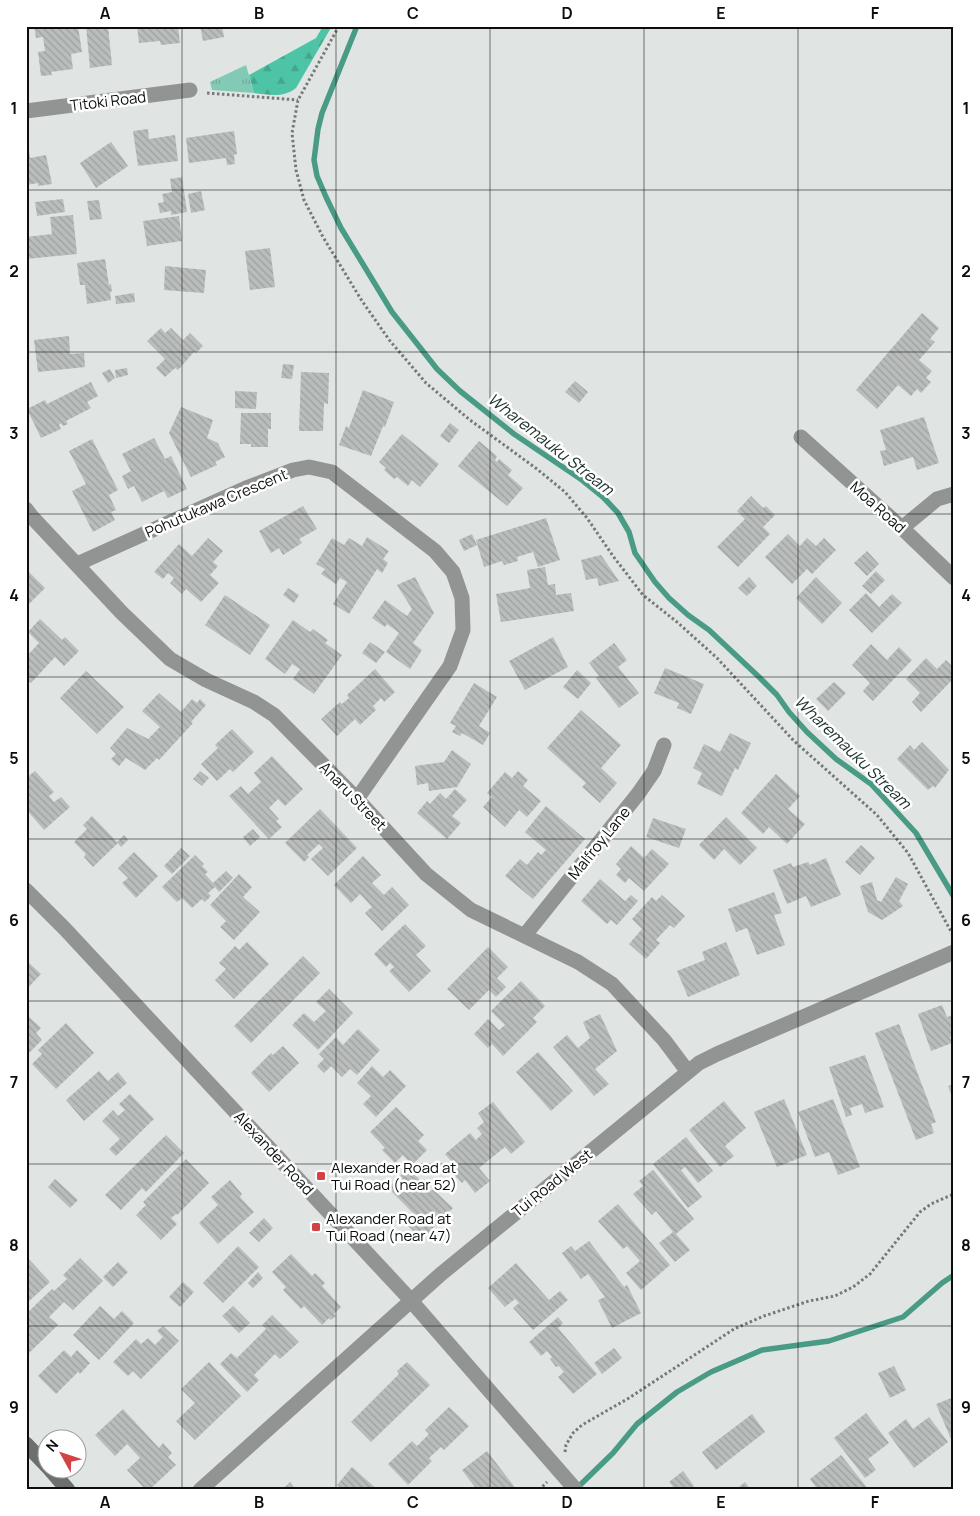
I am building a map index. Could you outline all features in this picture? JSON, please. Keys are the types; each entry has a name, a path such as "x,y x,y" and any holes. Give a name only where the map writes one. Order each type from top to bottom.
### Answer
{"main road":[{"path":"26,1444 38,1457"},
{"path":"57,1478 68,1490"}],"street":[{"name":"Titoki Road","path":"26,111 190,90"},
{"name":"Moa Road","path":"801,437 902,528 954,578"},
{"name":"Pohutukawa Crescent","path":"77,564 246,488 292,470 309,467 332,472 435,551 453,572 462,598 463,630 450,666 357,799"},
{"path":"902,528 937,499 954,494"},
{"name":"Anaru Street","path":"26,509 122,613 170,659 206,680 254,702 274,715 357,799 426,874 471,910 578,962 612,984 664,1040 688,1072"},
{"name":"Malfroy Lane","path":"525,935 638,794 654,772 664,745"},
{"name":"Alexander Road","path":"26,890 65,929 412,1301 573,1486"},
{"name":"Tui Road West","path":"200,1490 441,1274 699,1063 954,952"}],"path":[{"path":"338,26 298,100 292,133 296,170 304,200 323,237 362,301 390,341 426,383 470,420 565,492 587,518 643,595 717,658 759,705 794,740 877,815 908,853 954,937"},
{"path":"190,90 298,100"},
{"path":"539,1490 559,1470 564,1459 566,1445 573,1433 582,1425 628,1398 734,1329 764,1316 809,1301 834,1296 853,1287 870,1274 920,1212 954,1194"}],"green space":[{"path":"323,26 332,26 296,88 281,95 254,93 249,75 316,38"},
{"path":"246,65 254,93 212,90 210,82"}],"building":[{"path":"34,26 78,26 82,52 71,54 73,69 51,72 52,75 41,76 38,52 45,51 43,37 36,38"},
{"path":"86,26 108,26 112,65 90,68"},
{"path":"137,26 178,26 180,43 161,45 160,41 139,43"},
{"path":"200,26 222,26 224,37 203,41"},
{"path":"148,129 149,139 175,135 178,161 138,166 133,131"},
{"path":"234,131 237,154 234,155 235,164 227,165 226,158 189,163 186,138"},
{"path":"111,142 128,166 96,188 80,163"},
{"path":"26,150 29,150 30,158 46,155 52,184 38,186 38,183 26,185"},
{"path":"182,177 187,212 171,215 171,211 160,213 158,203 164,202 162,194 172,192 170,179"},
{"path":"201,191 205,210 191,213 188,194"},
{"path":"63,199 65,212 37,216 35,202"},
{"path":"99,200 102,219 90,220 87,201"},
{"path":"73,215 77,254 26,259 26,237 52,234 50,217"},
{"path":"179,216 182,241 147,246 143,221"},
{"path":"270,248 275,287 250,290 245,251"},
{"path":"105,259 109,285 111,284 111,300 87,304 85,285 80,285 77,263"},
{"path":"165,266 206,270 204,293 164,290"},
{"path":"134,293 135,302 116,304 115,296"},
{"path":"922,313 939,328 930,339 935,342 919,360 932,371 926,378 931,382 921,393 917,389 911,396 898,385 877,409 856,390"},
{"path":"161,328 165,333 171,328 183,340 190,333 203,346 196,353 194,352 178,370 175,368 165,377 156,368 165,359 147,341"},
{"path":"69,336 70,354 84,353 85,367 38,372 34,340"},
{"path":"283,364 294,365 292,379 281,378"},
{"path":"127,368 128,375 116,378 115,370"},
{"path":"110,369 115,378 108,383 102,373"},
{"path":"301,372 329,373 328,404 324,403 323,431 299,431"},
{"path":"575,381 588,392 579,403 565,392"},
{"path":"91,382 98,396 87,402 91,408 66,421 68,424 63,426 61,423 59,425 61,429 41,438 27,409 45,400 47,404"},
{"path":"363,390 394,402 385,427 383,426 371,456 339,445 346,426 349,428"},
{"path":"235,391 257,392 256,409 235,408"},
{"path":"181,407 213,420 207,438 218,443 225,457 215,462 217,465 191,477 169,433"},
{"path":"241,413 271,413 271,429 268,429 268,447 251,447 251,444 240,444"},
{"path":"924,417 939,463 917,470 913,457 884,466 880,451 886,450 880,430"},
{"path":"450,423 459,430 449,443 440,436"},
{"path":"402,434 439,464 420,487 412,480 408,486 397,477 394,479 384,470 386,468 379,462"},
{"path":"154,438 165,459 171,456 187,489 168,498 164,491 142,502 134,486 128,489 122,476 131,471 122,454"},
{"path":"92,439 118,490 109,495 116,510 111,512 115,520 93,532 72,491 86,484 69,451"},
{"path":"479,441 497,456 495,460 497,462 499,459 512,470 508,475 523,488 507,506 458,466"},
{"path":"751,496 763,508 766,506 775,515 763,527 770,534 738,567 717,547 745,519 737,511"},
{"path":"303,506 317,529 299,539 302,543 283,555 279,548 271,553 259,531"},
{"path":"546,518 560,560 538,567 533,552 517,557 518,561 504,565 502,561 484,567 476,540"},
{"path":"472,534 477,545 464,551 459,540"},
{"path":"788,534 800,546 807,538 816,546 824,538 836,550 812,574 807,569 792,584 765,557"},
{"path":"367,537 389,551 383,559 388,563 382,573 377,569 349,614 333,604 347,582 340,578 336,584 321,574 325,569 316,564 332,538 344,545 349,538 362,546"},
{"path":"208,538 223,551 213,562 218,566 210,575 219,583 201,602 186,589 182,594 170,583 174,578 168,573 163,579 154,572 179,544 192,556"},
{"path":"867,551 879,564 867,576 854,563"},
{"path":"601,555 619,581 599,586 597,578 586,580 581,560"},
{"path":"545,567 548,585 555,584 556,595 571,593 574,611 501,622 496,594 530,588 527,570"},
{"path":"26,569 45,588 26,607"},
{"path":"876,571 885,580 871,594 862,586"},
{"path":"415,577 434,613 413,643 422,650 410,669 386,652 399,633 387,624 385,627 372,618 385,600 407,616 412,609 397,585"},
{"path":"749,577 757,586 747,596 738,588"},
{"path":"816,577 842,603 822,624 796,598"},
{"path":"288,588 299,595 294,603 283,595"},
{"path":"866,593 879,607 892,594 902,603 872,633 849,610"},
{"path":"225,595 270,625 250,655 205,625"},
{"path":"40,619 62,640 65,637 79,651 64,666 55,657 31,683 26,679 26,657 39,643 28,632"},
{"path":"293,620 310,632 313,629 328,640 325,643 342,655 314,694 293,679 300,669 292,664 285,674 265,659"},
{"path":"553,637 568,667 525,690 509,661"},
{"path":"370,642 385,652 376,663 362,653"},
{"path":"614,643 627,660 618,667 639,693 619,708 596,678 599,676 589,663"},
{"path":"871,644 887,660 899,647 912,660 873,701 863,691 870,683 852,665"},
{"path":"926,658 937,669 946,660 954,668 954,678 921,712 912,702 920,693 906,679"},
{"path":"665,668 704,684 691,714 677,708 679,703 654,693"},
{"path":"375,669 395,692 384,702 381,698 373,706 376,710 360,725 355,719 337,736 321,719 340,702 342,704 349,698 347,695"},
{"path":"577,670 591,683 578,699 563,687"},
{"path":"86,671 124,707 97,734 60,698"},
{"path":"834,682 846,693 828,711 816,699"},
{"path":"474,683 497,697 479,726 490,733 483,745 462,733 460,736 452,732 456,726 450,723"},
{"path":"159,693 181,712 192,699 197,703 200,699 206,705 191,722 193,723 159,760 157,758 145,770 126,758 119,766 111,759 116,754 110,748 127,728 148,739 160,727 142,711"},
{"path":"581,710 621,745 601,768 617,783 600,803 582,787 586,783 547,748"},
{"path":"232,729 254,752 233,772 230,769 217,781 201,764 218,748 215,745"},
{"path":"730,733 751,743 738,770 735,768 722,796 697,784 702,773 693,768 704,744 720,752"},
{"path":"922,742 949,770 935,788 933,786 928,790 897,759 910,745 914,750"},
{"path":"452,750 471,764 457,787 429,791 428,783 417,785 415,766 444,762"},
{"path":"272,756 303,789 285,806 278,799 269,808 279,819 276,821 282,827 269,839 229,796 241,786 248,794 261,782 254,773"},
{"path":"35,771 54,792 49,796 54,802 61,797 70,807 44,830 26,809 26,778"},
{"path":"200,771 209,778 202,786 193,779"},
{"path":"518,771 528,780 523,786 541,801 527,817 519,810 505,827 483,807 492,797 487,793 505,772 512,778"},
{"path":"776,774 800,796 788,809 805,824 787,844 769,827 763,834 741,813"},
{"path":"455,789 467,800 452,816 461,823 447,839 417,813 427,801 430,804 440,793 446,799"},
{"path":"546,806 585,839 533,899 505,876 520,859 527,865 538,852 541,855 546,850 525,832"},
{"path":"320,809 357,848 328,876 311,859 323,848 319,844 307,855 309,857 304,862 285,843"},
{"path":"92,816 118,843 93,867 84,857 86,854 74,842 87,829 83,825"},
{"path":"726,817 757,848 740,865 724,849 714,860 699,845"},
{"path":"653,818 686,829 679,848 646,837"},
{"path":"253,829 260,837 250,846 243,837"},
{"path":"124,835 128,840 121,847 117,842"},
{"path":"861,845 875,858 860,875 845,862"},
{"path":"631,846 644,858 652,849 669,864 644,891 629,878 625,883 616,875 621,869 616,864"},
{"path":"181,848 190,856 172,874 164,866"},
{"path":"134,852 158,876 136,898 122,883 128,878 118,868"},
{"path":"195,855 204,864 202,866 208,872 205,874 213,883 226,871 233,878 219,892 215,887 208,893 211,896 205,902 202,899 192,908 182,898 177,902 162,887"},
{"path":"363,856 381,875 372,883 384,895 392,887 409,905 382,931 365,913 372,907 360,894 351,903 334,885"},
{"path":"826,858 841,895 811,907 806,896 787,904 773,870 791,863 793,867 808,862 810,865"},
{"path":"239,874 252,887 243,897 260,912 234,940 220,927 226,921 210,905"},
{"path":"896,877 908,884 899,901 903,906 882,920 868,912 860,886 872,882 877,900 881,902"},
{"path":"600,879 625,901 631,895 638,901 617,925 611,920 607,924 581,901"},
{"path":"774,892 782,913 774,915 785,945 757,955 747,928 736,932 728,909"},
{"path":"662,895 685,916 674,928 670,925 656,940 660,943 646,959 629,944 642,929 632,919 652,897 656,901"},
{"path":"405,924 426,946 416,955 431,971 409,992 389,971 394,967 390,963 386,967 374,954"},
{"path":"247,942 269,964 234,999 215,980 226,969 219,963 235,946 239,950"},
{"path":"726,942 740,975 688,997 677,971 705,960 702,952"},
{"path":"488,947 508,967 497,978 506,987 496,997 489,990 469,1010 447,989"},
{"path":"303,956 320,973 251,1043 234,1026"},
{"path":"26,960 41,974 26,990"},
{"path":"521,981 545,1006 533,1018 537,1022 503,1056 492,1044 488,1048 474,1034 488,1019 499,1030 505,1025 491,1011"},
{"path":"329,989 353,1013 318,1050 292,1025 304,1013 314,1022 326,1011 316,1002"},
{"path":"942,1005 947,1017 954,1015 954,1036 950,1037 952,1043 931,1051 918,1014"},
{"path":"26,1014 41,1028 36,1033 42,1040 29,1053 26,1050"},
{"path":"600,1014 617,1051 595,1069 609,1084 594,1096 553,1047 567,1035 578,1048 590,1038 583,1022"},
{"path":"66,1023 94,1053 56,1089 32,1064 42,1054 38,1050"},
{"path":"899,1024 936,1122 931,1124 934,1133 916,1140 875,1033"},
{"path":"358,1029 380,1050 357,1075 350,1069 342,1077 331,1066 324,1073 317,1066 324,1059 319,1054 336,1037 343,1045"},
{"path":"283,1046 299,1063 269,1092 251,1073 271,1053 273,1055"},
{"path":"538,1052 573,1091 551,1111 516,1072"},
{"path":"865,1055 884,1107 865,1113 862,1104 850,1108 852,1115 846,1117 829,1067"},
{"path":"372,1066 383,1077 390,1070 406,1086 376,1117 363,1104 371,1096 357,1083"},
{"path":"99,1071 108,1081 118,1072 127,1083 84,1121 66,1100"},
{"path":"954,1084 954,1102 948,1086"},
{"path":"130,1094 154,1119 116,1156 109,1149 120,1139 102,1121 113,1110 118,1116 125,1110 119,1104"},
{"path":"784,1099 807,1155 777,1167 754,1112"},
{"path":"833,1099 860,1167 838,1175 829,1152 815,1157 798,1112"},
{"path":"724,1101 746,1128 725,1146 734,1156 720,1167 689,1130"},
{"path":"493,1102 525,1142 511,1154 505,1147 479,1168 490,1181 475,1193 465,1180 462,1183 453,1173 458,1169 445,1154 470,1133 476,1140 482,1134 477,1128 484,1122 478,1113"},
{"path":"396,1107 424,1135 418,1141 427,1150 412,1165 403,1155 395,1163 382,1150 385,1148 370,1132"},
{"path":"166,1135 184,1153 146,1192 142,1188 121,1210 105,1195"},
{"path":"686,1137 713,1171 698,1183 685,1167 681,1170 702,1197 688,1208 653,1164"},
{"path":"186,1159 209,1183 177,1215 171,1218 177,1224 161,1240 136,1215 146,1205 143,1202"},
{"path":"408,1168 431,1191 433,1189 453,1208 448,1213 451,1217 443,1225 439,1222 422,1239 406,1224 415,1215 388,1188"},
{"path":"653,1170 694,1219 676,1234 690,1250 675,1262 659,1243 673,1232 656,1211 652,1215 633,1194 643,1186 639,1181"},
{"path":"55,1179 78,1200 70,1208 48,1187"},
{"path":"230,1180 242,1194 240,1197 254,1212 218,1244 199,1223 218,1205 211,1197"},
{"path":"618,1204 670,1265 641,1290 626,1273 640,1261 627,1246 623,1249 598,1221"},
{"path":"264,1218 273,1228 259,1242 249,1233"},
{"path":"589,1241 624,1287 627,1285 641,1313 612,1328 598,1300 605,1297 588,1274 581,1279 562,1253 571,1246 575,1251"},
{"path":"238,1246 259,1267 223,1303 203,1283"},
{"path":"291,1254 312,1276 315,1273 325,1283 322,1286 341,1307 334,1314 336,1316 331,1320 329,1318 322,1325 304,1306 301,1309 283,1290 286,1287 272,1272"},
{"path":"26,1256 50,1282 26,1304"},
{"path":"80,1258 103,1281 73,1310 64,1302 49,1317 58,1325 29,1353 26,1350 26,1314 52,1289 54,1291 67,1279 63,1275"},
{"path":"118,1262 128,1272 113,1287 103,1277"},
{"path":"516,1263 549,1300 560,1291 568,1300 533,1330 513,1308 519,1303 515,1299 505,1307 488,1288"},
{"path":"258,1272 263,1278 253,1288 248,1283"},
{"path":"183,1282 194,1292 180,1307 169,1297"},
{"path":"100,1306 114,1319 122,1311 134,1323 99,1360 73,1335"},
{"path":"233,1306 250,1323 239,1333 222,1316"},
{"path":"272,1315 299,1342 280,1359 275,1354 254,1375 259,1380 247,1392 220,1364 231,1353 237,1358 266,1329 262,1325"},
{"path":"558,1317 563,1323 558,1328 597,1374 573,1394 558,1377 564,1372 559,1366 556,1367 547,1351 541,1356 529,1342"},
{"path":"163,1326 179,1341 141,1379 133,1371 128,1376 113,1362 136,1339 141,1344 148,1338 155,1345 163,1337 157,1331"},
{"path":"614,1348 622,1358 602,1374 594,1363"},
{"path":"64,1350 71,1357 77,1350 90,1363 56,1394 38,1376"},
{"path":"209,1362 241,1396 195,1440 176,1421 195,1403 181,1389"},
{"path":"407,1362 430,1385 371,1442 351,1422 399,1374 397,1371"},
{"path":"894,1366 906,1390 890,1398 878,1373"},
{"path":"954,1397 954,1438 951,1439 936,1404"},
{"path":"449,1407 469,1426 444,1450 441,1447 429,1458 432,1461 408,1485 388,1464 412,1441 417,1446 429,1434 425,1430"},
{"path":"123,1409 159,1448 163,1443 172,1453 168,1457 176,1465 149,1490 146,1490 127,1470 140,1458 127,1444 115,1456 95,1435"},
{"path":"866,1413 889,1443 868,1459 876,1470 865,1478 834,1438"},
{"path":"752,1414 765,1432 716,1470 702,1452"},
{"path":"929,1417 948,1442 914,1468 888,1433 906,1419 913,1429"},
{"path":"487,1451 517,1490 477,1490 462,1470"},
{"path":"841,1455 869,1490 818,1490 810,1479"},
{"path":"352,1467 378,1490 343,1490 337,1485"},
{"path":"683,1471 694,1486 689,1490 676,1490 669,1482"},
{"path":"290,1482 296,1490 282,1490"},
{"path":"745,1482 751,1490 735,1490"}],"waterway":[{"name":"Wharemauku Stream","path":"357,26 322,113 314,160 317,176 341,228 392,312 437,369 460,391 514,434 582,480 603,497 618,513 629,532 635,553 655,582 669,598 709,630 758,676 777,695 807,732 836,759 871,784 916,833 954,897"},
{"name":"Wharemauku Stream","path":"577,1488 613,1453 637,1424 677,1392 711,1372 762,1350 829,1341 903,1317 954,1275"}],"place":[{"name":"Alexander Road at Tui Road (near 52)","path":"321,1176"},
{"name":"Alexander Road at Tui Road (near 47)","path":"316,1227"}]}
